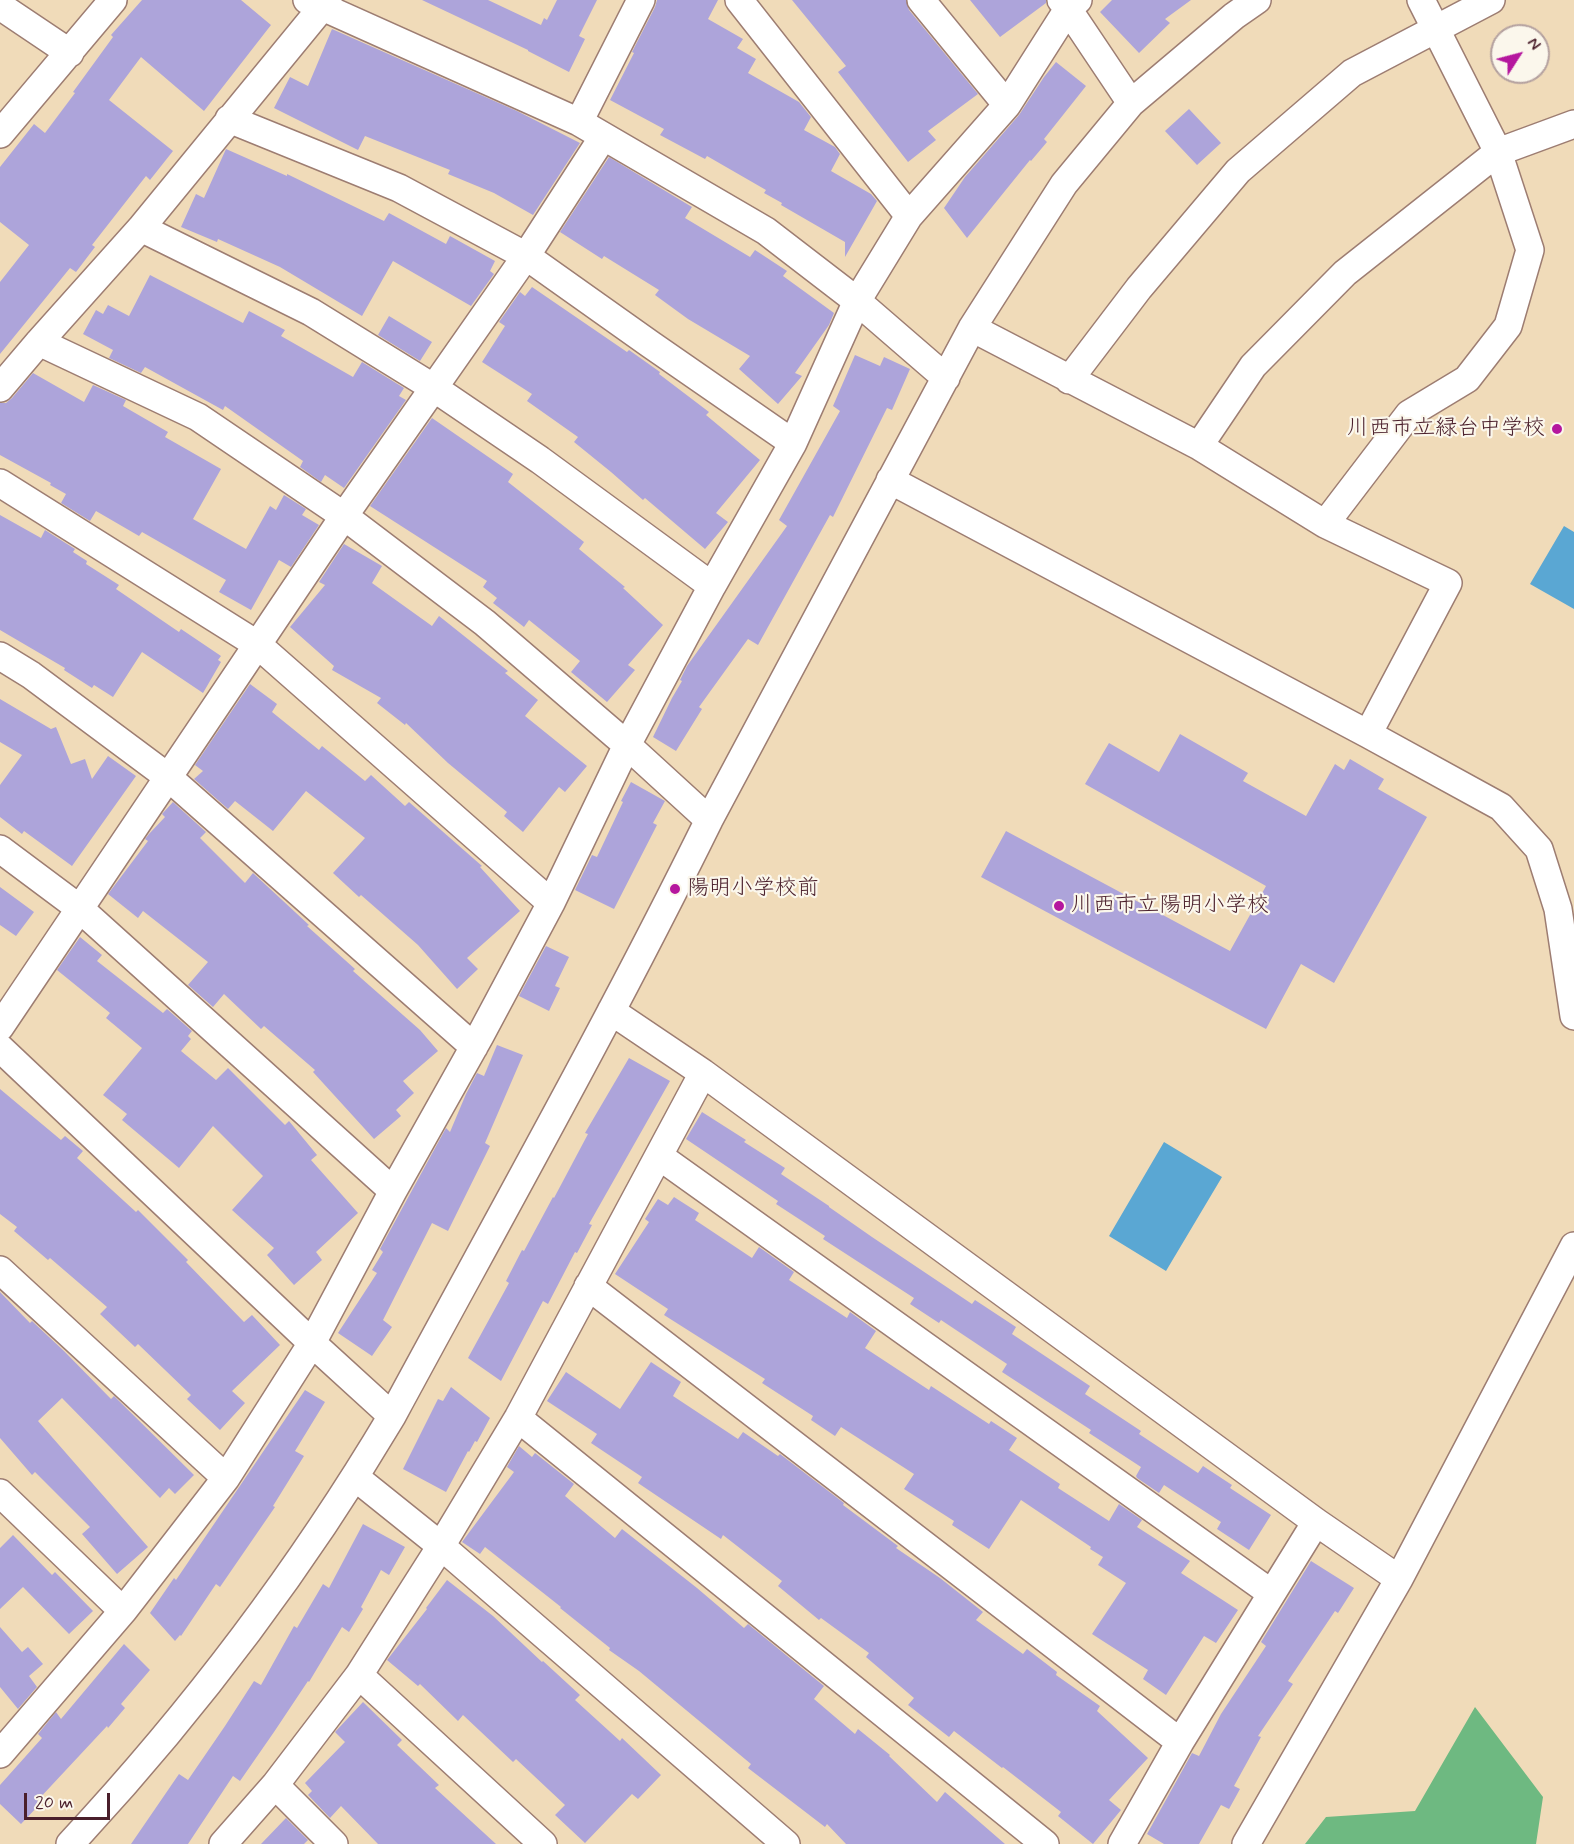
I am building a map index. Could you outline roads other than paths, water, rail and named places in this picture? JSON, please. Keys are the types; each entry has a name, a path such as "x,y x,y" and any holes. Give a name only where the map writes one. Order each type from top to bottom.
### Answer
{"street":[{"path":"0,134 113,0"},
{"path":"579,122 640,0"},
{"path":"739,0 909,216"},
{"path":"921,0 1007,105"},
{"path":"70,1844 115,1796 211,1678 286,1580 355,1477 392,1416 611,1011 709,820 972,328 1064,184 1131,103 1234,16 1257,0"},
{"path":"1325,524 1409,414 1467,379 1508,326 1530,250 1498,152 1421,0"},
{"path":"1069,380 1139,288 1238,171 1352,73 1491,0"},
{"path":"0,388 141,228 320,2 579,122 766,231 857,301 946,378"},
{"path":"6,1736 123,1611 226,1478 312,1343 551,903 627,746 712,586 793,443 857,301 909,216 1007,105 1069,3 1131,103"},
{"path":"0,6 70,53"},
{"path":"229,119 399,188 526,256 793,443"},
{"path":"1200,446 1253,366 1345,273 1498,152 1574,124"},
{"path":"0,1027 344,516 526,256 603,137"},
{"path":"141,228 311,312 434,388 540,460 712,586"},
{"path":"972,328 1200,446 1325,524 1448,583 1368,734"},
{"path":"39,342 198,417 344,516 485,623 709,820"},
{"path":"891,480 1501,807 1539,849 1558,909 1574,1016"},
{"path":"0,483 258,645 551,903"},
{"path":"0,656 31,675 168,777 474,1047"},
{"path":"0,849 79,908 393,1191"},
{"path":"611,1011 703,1073 1316,1522 1399,1579"},
{"path":"0,1048 392,1416"},
{"path":"223,1844 274,1785 359,1675 441,1546 518,1418 703,1073"},
{"path":"659,1156 1271,1593"},
{"path":"1246,1844 1399,1579 1574,1246"},
{"path":"0,1270 226,1478"},
{"path":"588,1286 1180,1742"},
{"path":"518,1418 1044,1844"},
{"path":"355,1477 441,1546 786,1844"},
{"path":"0,1493 123,1611"},
{"path":"1122,1844 1180,1742 1316,1522"},
{"path":"359,1675 543,1844"},
{"path":"274,1785 334,1844"}],"water":[{"path":"1564,526 1574,532 1574,609 1530,584"},
{"path":"1164,1142 1222,1177 1166,1271 1109,1236"}],"place":[{"name":"川西市立緑台中学校","path":"1557,429"},
{"name":"陽明小学校前","path":"675,889"},
{"name":"川西市立陽明小学校","path":"1059,906"}]}
